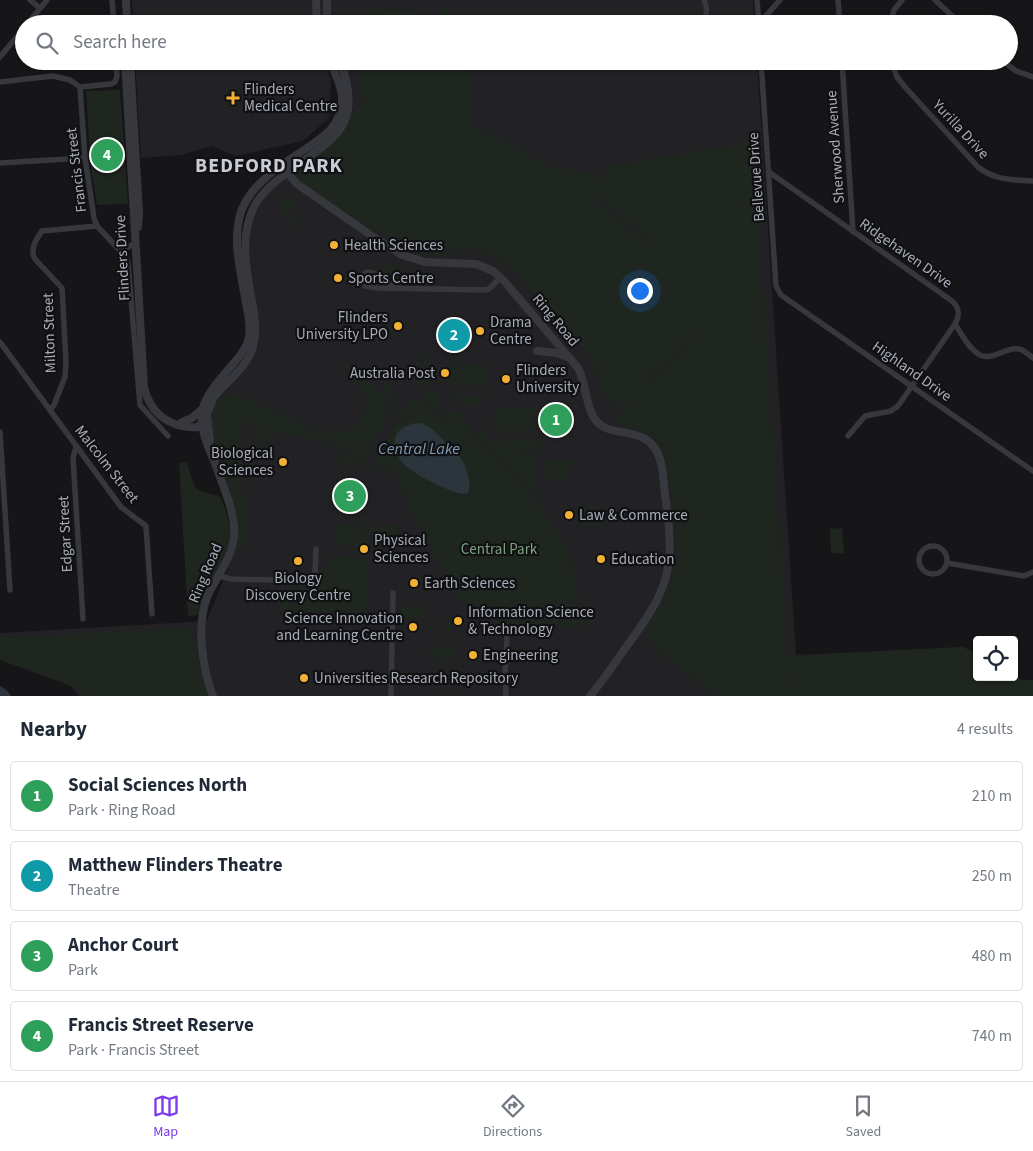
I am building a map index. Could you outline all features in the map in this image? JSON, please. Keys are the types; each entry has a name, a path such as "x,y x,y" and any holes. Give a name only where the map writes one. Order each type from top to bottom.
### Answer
{"street":[{"path":"30,0 40,8"},
{"path":"35,15 47,0"},
{"path":"112,0 113,15"},
{"path":"121,0 122,15"},
{"path":"126,0 127,15"},
{"path":"316,0 317,15"},
{"path":"327,0 327,15"},
{"path":"704,0 707,6 707,15"},
{"path":"757,0 758,15"},
{"path":"766,15 780,0"},
{"path":"838,0 839,15"},
{"path":"893,15 902,0"},
{"path":"935,0 951,15"},
{"path":"0,57 15,39"},
{"path":"0,82 53,76 70,80 80,87 111,84 116,80 121,70"},
{"name":"Flinders Drive","path":"125,70 138,312 145,393 151,405 163,418 178,425 190,427 208,440"},
{"name":"Flinders Drive","path":"126,70 148,387 152,401 160,412 171,419 201,424"},
{"path":"204,413 207,396 242,354 248,340 249,320 240,268 237,230 242,208 253,191 267,177 326,135 335,124 339,117 342,96 333,70"},
{"path":"182,422 204,413 242,366 253,347 256,329 246,258 246,232 251,213 258,199 276,181 330,140 344,123 349,108 350,94 343,70"},
{"name":"Bellevue Drive","path":"763,70 776,286 778,290"},
{"name":"Sherwood Avenue","path":"843,70 853,232"},
{"name":"Yurilla Drive","path":"895,70 905,87 986,174 998,178 1033,181"},
{"path":"1015,70 1033,77"},
{"name":"Francis Street","path":"80,87 85,158 94,218 97,226 126,257 128,264 140,405 168,436"},
{"path":"0,163 85,158"},
{"path":"276,181 297,184 295,175 305,159"},
{"path":"287,172 289,160"},
{"path":"253,191 273,174 287,172"},
{"name":"Ring Road","path":"287,172 297,184 380,242 402,255 418,261 468,263 483,266 501,277 571,359 581,374 591,412 598,422 607,428 640,436 649,442 658,453 670,545 666,579 655,605 590,696"},
{"name":"Ridgehaven Drive","path":"769,172 952,301 957,306 959,312 955,324 974,351 989,357 1014,349 1021,350 1033,358"},
{"name":"Milton Street","path":"50,410 54,405 65,370 62,288 35,259 32,255 32,248 42,231 97,226"},
{"path":"120,252 135,243"},
{"path":"398,288 385,282 374,273 368,272 364,274 364,284 367,287 378,288 485,290 489,289 501,277"},
{"name":"Highland Drive","path":"778,290 781,295 1033,471"},
{"path":"848,436 865,416 891,411 898,406 955,324"},
{"name":"Malcolm Street","path":"1,344 121,507 146,526 152,614"},
{"path":"537,351 564,354 571,359"},
{"path":"221,377 223,388"},
{"name":"Ring Road","path":"204,413 201,424 232,513 234,534 232,548 206,601 201,626 207,677 214,696"},
{"name":"Ring Road","path":"204,413 208,440"},
{"path":"190,427 198,428 201,424"},
{"path":"0,432 10,590"},
{"name":"Edgar Street","path":"76,447 73,458 83,619"},
{"path":"930,545 935,545 946,554 947,563 942,571 928,573 920,568 918,558 922,550 930,545"},
{"path":"219,576 231,579 313,580 316,549"},
{"path":"947,563 1024,576 1033,572"},
{"path":"391,696 392,593"},
{"path":"506,696 507,637"}],"shaded area":[{"path":"132,0 753,0 754,15 133,15"},
{"name":"Flinders Medical Centre","path":"136,70 326,70 331,79 329,118 303,141 236,156 212,146 181,155 141,158"},
{"name":"Flinders University","path":"342,70 758,70 796,655 963,647 973,652 973,681 1018,681 1018,678 1033,680 1033,696 79,696 68,683 0,657 0,633 207,621 236,548 238,519 212,435 214,405 248,363 248,240 253,217 267,192 337,143 350,125 350,79"}],"green space":[{"path":"444,7 455,12 454,15 440,15"},
{"path":"372,8 421,13 422,15 365,15"},
{"path":"356,70 471,70 470,124 515,146 549,166 557,169 568,168 599,178 599,185 610,166 754,142 791,696 718,696 699,685 699,679 667,659 641,631 663,602 673,572 676,555 673,499 656,436 613,423 631,404 621,407 609,400 600,387 590,354 558,328 519,275 508,269 504,263 494,256 471,249 458,249 441,256 423,254 329,207 300,181 298,176 305,159 330,141 346,117 364,103","holes":["595,195 657,245 642,238 595,202","696,328 690,341 650,383 649,374 664,366"]},
{"path":"120,90 128,204 97,205 91,170 86,91"},
{"path":"281,198 299,200 288,211 295,218 296,226 303,226 303,229 296,228 283,213 278,203"},
{"path":"382,266 403,266 403,283 391,282 378,269"},
{"path":"423,354 431,357 430,386 425,385 425,360 421,356"},
{"path":"336,358 375,385 383,396 386,405 387,414 381,432 367,445 358,448 348,448 336,444 305,423 326,431 338,433 345,432 357,424 361,418 365,404 363,390 354,377"},
{"path":"414,361 423,364 422,386 413,385"},
{"path":"452,363 487,364 486,385 452,385"},
{"path":"383,370 389,370 388,383 393,384 393,412 396,414 392,419 384,388"},
{"path":"425,389 429,389 440,396 439,413 424,399"},
{"path":"228,394 238,395 299,421 334,445 298,435 279,434 265,440 260,450 258,450 259,422 241,422 244,501 249,501 248,547 236,548 237,517 216,450 211,424 213,407 219,399"},
{"path":"454,395 484,395 478,406 470,406 457,402"},
{"path":"411,401 423,401 437,415 415,414 395,422"},
{"path":"495,408 552,408 552,431 494,430"},
{"path":"443,411 460,411 462,419 476,439 442,418"},
{"name":"Central Park","path":"416,416 436,418 459,429 482,446 527,491 561,536 572,560 576,587 575,595 565,614 549,628 533,632 509,629 494,623 465,604 430,548 392,466 390,468 371,467 376,451 384,450 390,432 398,424"},
{"path":"473,432 485,432 485,438 503,439 503,447 479,441"},
{"path":"505,439 540,439 540,449 536,451 505,447"},
{"path":"482,444 536,454 536,489 542,492 541,500 538,500 508,465"},
{"path":"371,445 373,447 364,464 345,451 359,450"},
{"path":"341,450 357,462 355,467 347,467 346,464 337,459"},
{"path":"546,459 571,460 570,480 545,480"},
{"path":"179,463 187,463 194,484 199,490 220,496 230,529 226,553 198,615 188,616"},
{"path":"340,487 361,488 361,512 343,511 338,504"},
{"path":"580,506 601,507 601,527 580,527"},
{"path":"336,524 363,525 363,546 336,546"},
{"path":"372,525 399,526 398,547 371,547"},
{"path":"842,528 844,553 831,553 830,529"},
{"path":"331,557 368,558 367,614 278,611 280,603 293,594 295,581 308,581 315,573 326,568"},
{"path":"578,592 580,611 587,627 555,626 569,613"},
{"path":"398,607 427,607 426,616 409,619 403,616 398,617"},
{"path":"446,619 451,619 450,646 454,647 454,658 450,658 449,689 453,690 442,689 446,688 446,667 442,666 444,662 439,658 434,661 434,657 430,657 428,649 444,648"},
{"path":"190,628 209,696 85,696 80,689 0,660 0,638"},
{"path":"963,647 973,652 973,681 1018,681 1018,678 1033,680 1033,696 792,696 790,656"}],"water":[{"name":"Central Lake","path":"421,423 434,431 462,460 469,482 467,494 461,494 433,483 413,472 397,455 395,441 400,430 406,426"}],"waterway":[{"path":"0,691 6,696"}],"place":[{"name":"Flinders Medical Centre","path":"233,98"},
{"name":"Francis Street Reserve","path":"107,155"},
{"name":"Health Sciences","path":"334,245"},
{"name":"Sports Centre","path":"338,278"},
{"name":"Flinders University LPO","path":"398,326"},
{"name":"Drama Centre","path":"480,331"},
{"name":"Matthew Flinders Theatre","path":"454,335"},
{"name":"Australia Post","path":"445,373"},
{"name":"Flinders University","path":"506,379"},
{"name":"Social Sciences North","path":"556,420"},
{"name":"Biological Sciences","path":"283,462"},
{"name":"Anchor Court","path":"350,496"},
{"name":"Law & Commerce","path":"569,515"},
{"name":"Physical Sciences","path":"364,549"},
{"name":"Education","path":"601,559"},
{"name":"Biology Discovery Centre","path":"298,561"},
{"name":"Earth Sciences","path":"414,583"},
{"name":"Information Science & Technology","path":"458,621"},
{"name":"Science Innovation and Learning Centre","path":"413,627"},
{"name":"Engineering","path":"473,655"},
{"name":"Universities Research Repository","path":"304,678"}],"district":[{"name":"BEDFORD PARK","path":"269,165"}]}
